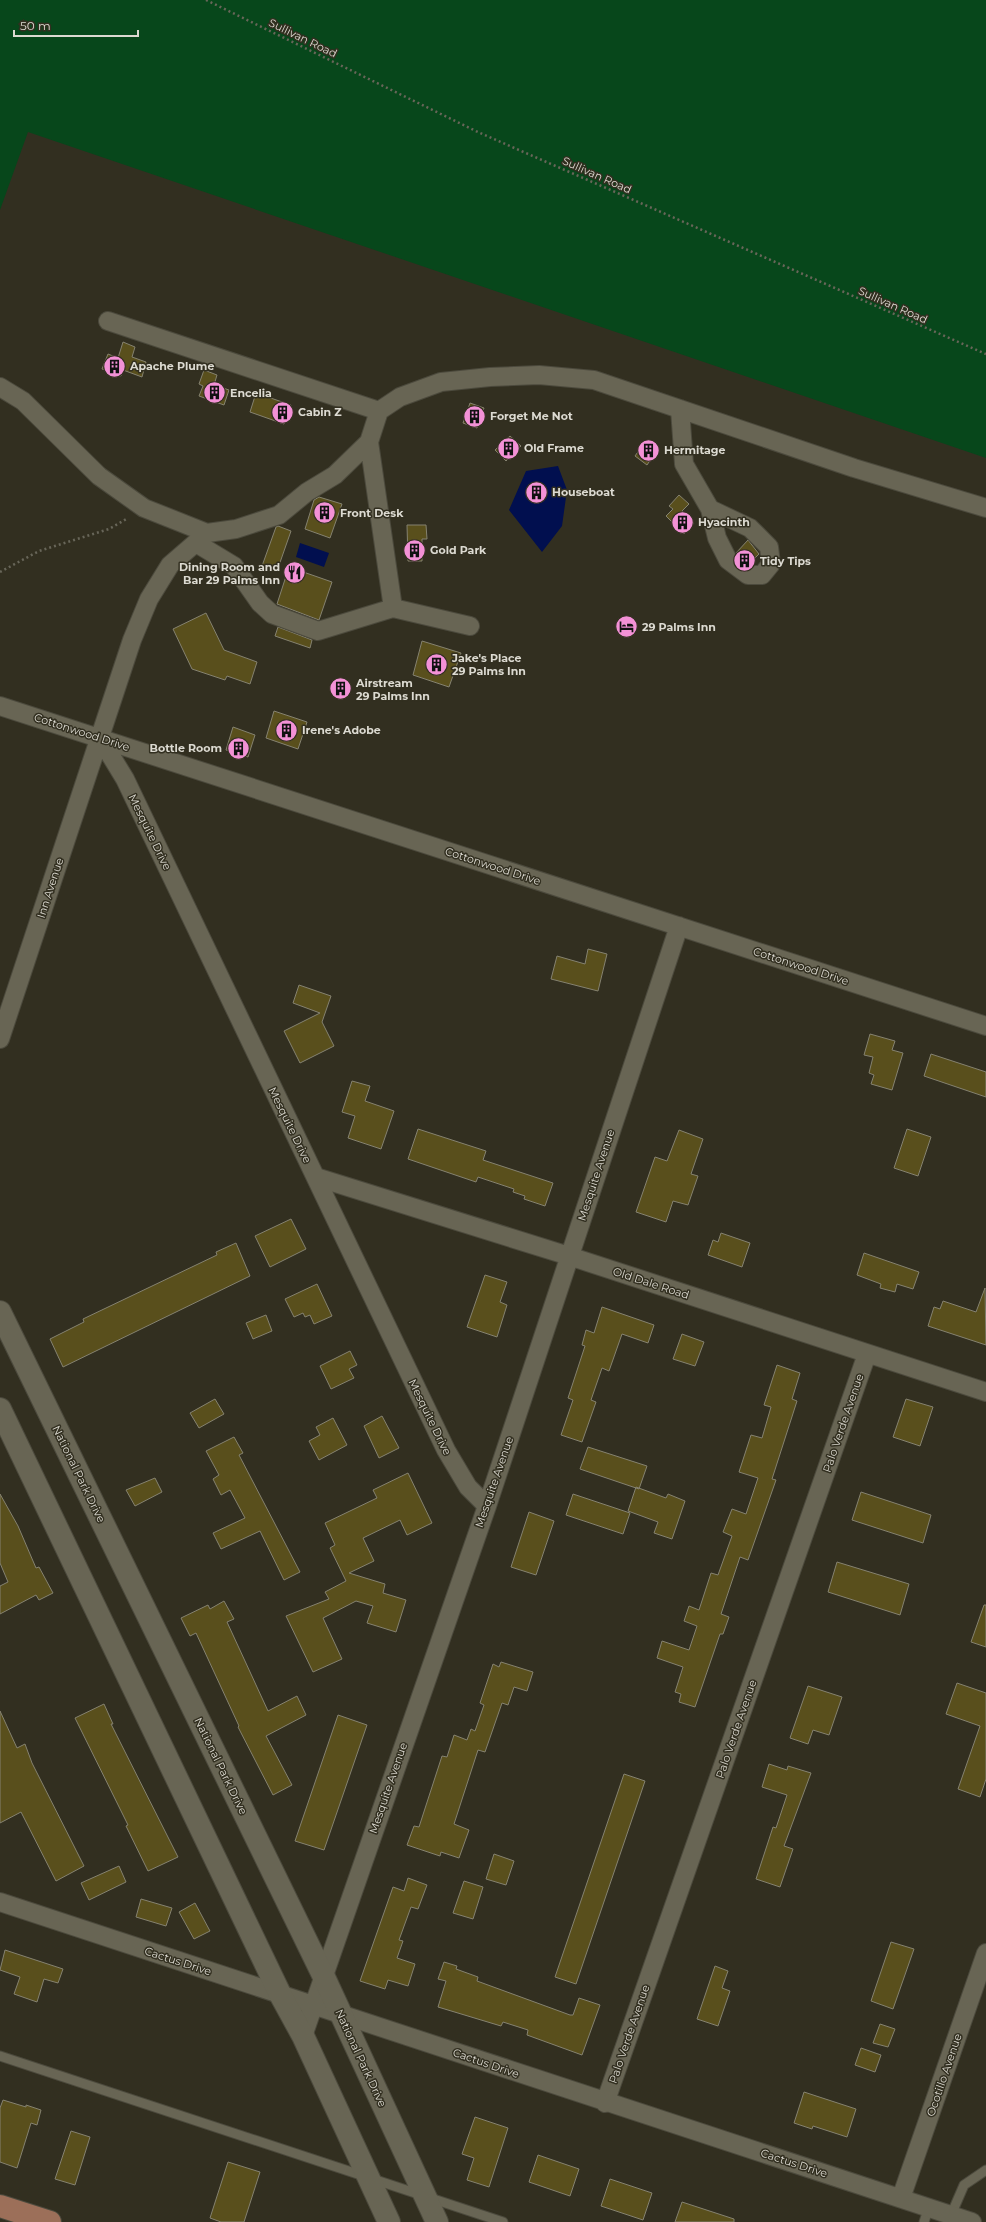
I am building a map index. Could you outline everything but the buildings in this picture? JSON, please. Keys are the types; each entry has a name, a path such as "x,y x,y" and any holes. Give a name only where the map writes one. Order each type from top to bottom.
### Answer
{"main road":[{"path":"0,2206 50,2222"}],"street":[{"path":"108,321 379,411"},
{"path":"393,608 369,442 379,411 400,397 441,382 490,377 539,375 594,380 854,468 986,508"},
{"path":"0,387 24,401 99,476 144,508 201,538 234,566 260,603 272,614 318,631 393,608 470,626"},
{"path":"680,409 684,464 710,510"},
{"path":"201,538 236,529 279,515 306,492 335,475 369,442"},
{"name":"Inn Avenue","path":"0,1038 132,640 149,599 170,566 201,538"},
{"name":"Cottonwood Drive","path":"0,706 986,1026"},
{"name":"Mesquite Drive","path":"100,738 125,779 446,1450 468,1487 487,1506"},
{"name":"Mesquite Avenue","path":"303,2036 487,1506 679,926"},
{"name":"Old Dale Road","path":"316,1177 569,1256 986,1392"},
{"name":"National Park Drive","path":"0,1312 323,1975 437,2222"},
{"name":"Palo Verde Avenue","path":"605,2103 867,1354"},
{"path":"0,1410 280,1994 303,2036 389,2222"},
{"name":"Cactus Drive","path":"0,1902 605,2103 901,2198 926,2214 951,2215 972,2222"},
{"name":"Ocotillo Avenue","path":"901,2198 986,1953"}],"lane":[{"path":"0,2056 503,2222"},
{"path":"951,2215 964,2186 986,2170"}],"path":[{"name":"Sullivan Road","path":"206,0 480,133 986,354"},
{"path":"0,572 39,551 109,529 144,508"}],"green space":[{"path":"0,0 986,0 986,458 28,132 0,210"}],"shaded area":[{"path":"558,466 567,490 562,526 542,552 509,510 526,471"},
{"path":"300,543 329,553 324,567 296,557"}],"place":[{"name":"Apache Plume","path":"114,366"},
{"name":"Encelia","path":"214,393"},
{"name":"Cabin Z","path":"282,412"},
{"name":"Forget Me Not","path":"474,416"},
{"name":"Old Frame","path":"508,448"},
{"name":"Hermitage","path":"648,450"},
{"name":"Houseboat","path":"537,492"},
{"name":"Front Desk","path":"324,513"},
{"name":"Hyacinth","path":"683,522"},
{"name":"Gold Park","path":"415,550"},
{"name":"Tidy Tips","path":"745,561"},
{"name":"Dining Room and Bar 29 Palms Inn","path":"295,573"},
{"name":"29 Palms Inn","path":"626,627"},
{"name":"Jake's Place 29 Palms Inn","path":"437,664"},
{"name":"Airstream 29 Palms Inn","path":"341,689"},
{"name":"Irene's Adobe","path":"287,730"},
{"name":"Bottle Room","path":"238,748"}]}
